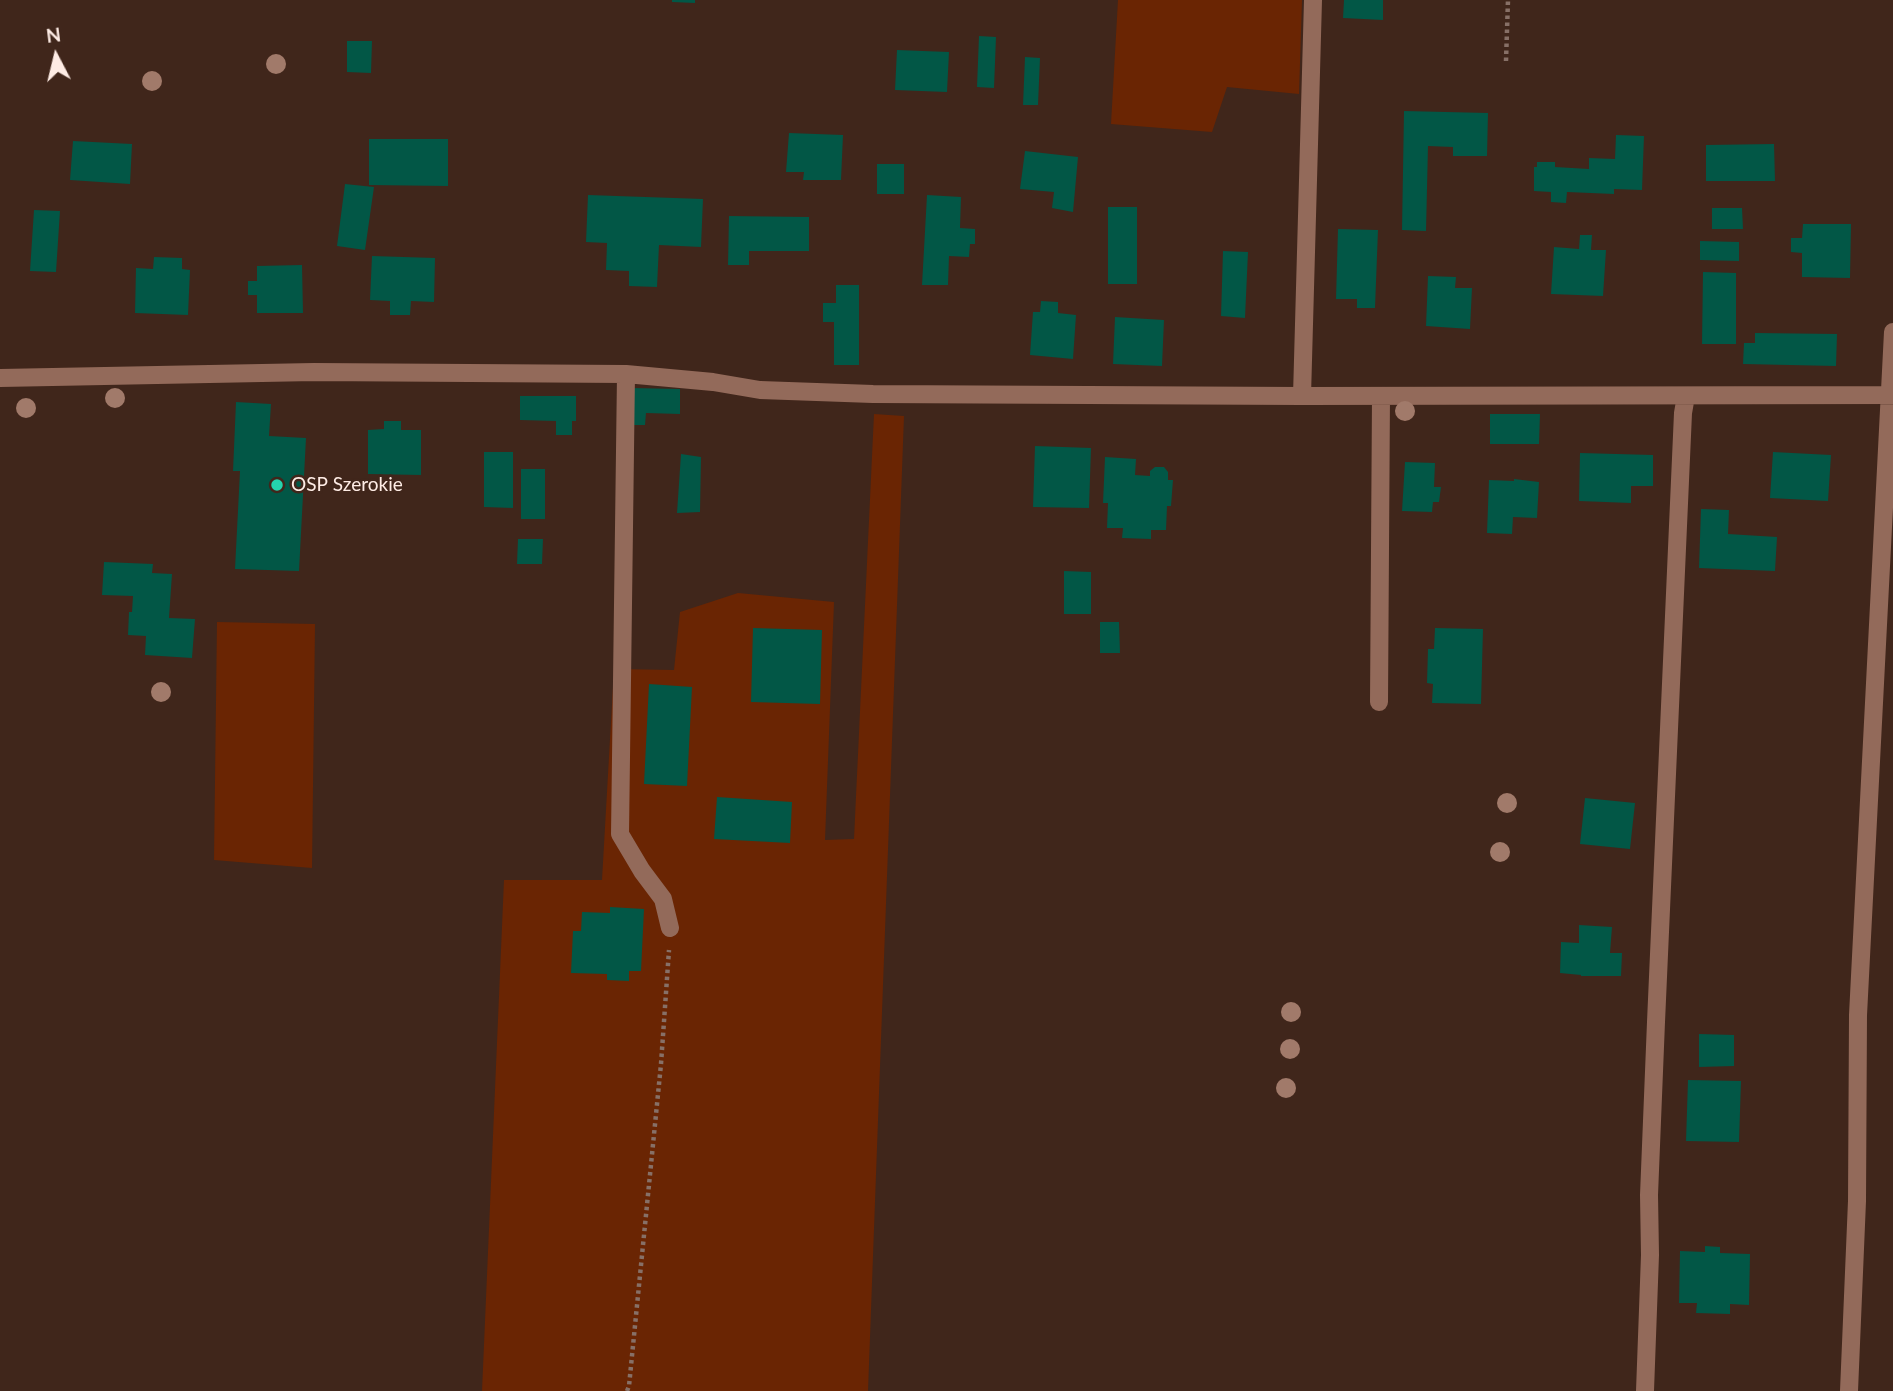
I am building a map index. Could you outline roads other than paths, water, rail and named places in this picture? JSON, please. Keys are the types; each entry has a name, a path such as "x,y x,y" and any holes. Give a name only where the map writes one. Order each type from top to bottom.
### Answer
{"street":[{"path":"1302,396 1313,0"},
{"path":"1849,1391 1857,1201 1858,1015 1892,395 1893,332"},
{"path":"0,378 314,372 626,374 713,382 760,390 873,394 1892,395"},
{"path":"626,374 620,834 663,899 670,928"},
{"path":"1379,702 1381,396"},
{"path":"1645,1391 1650,1255 1648,1195 1683,413 1686,396"}],"place":[{"name":"OSP Szerokie","path":"277,485"}]}
